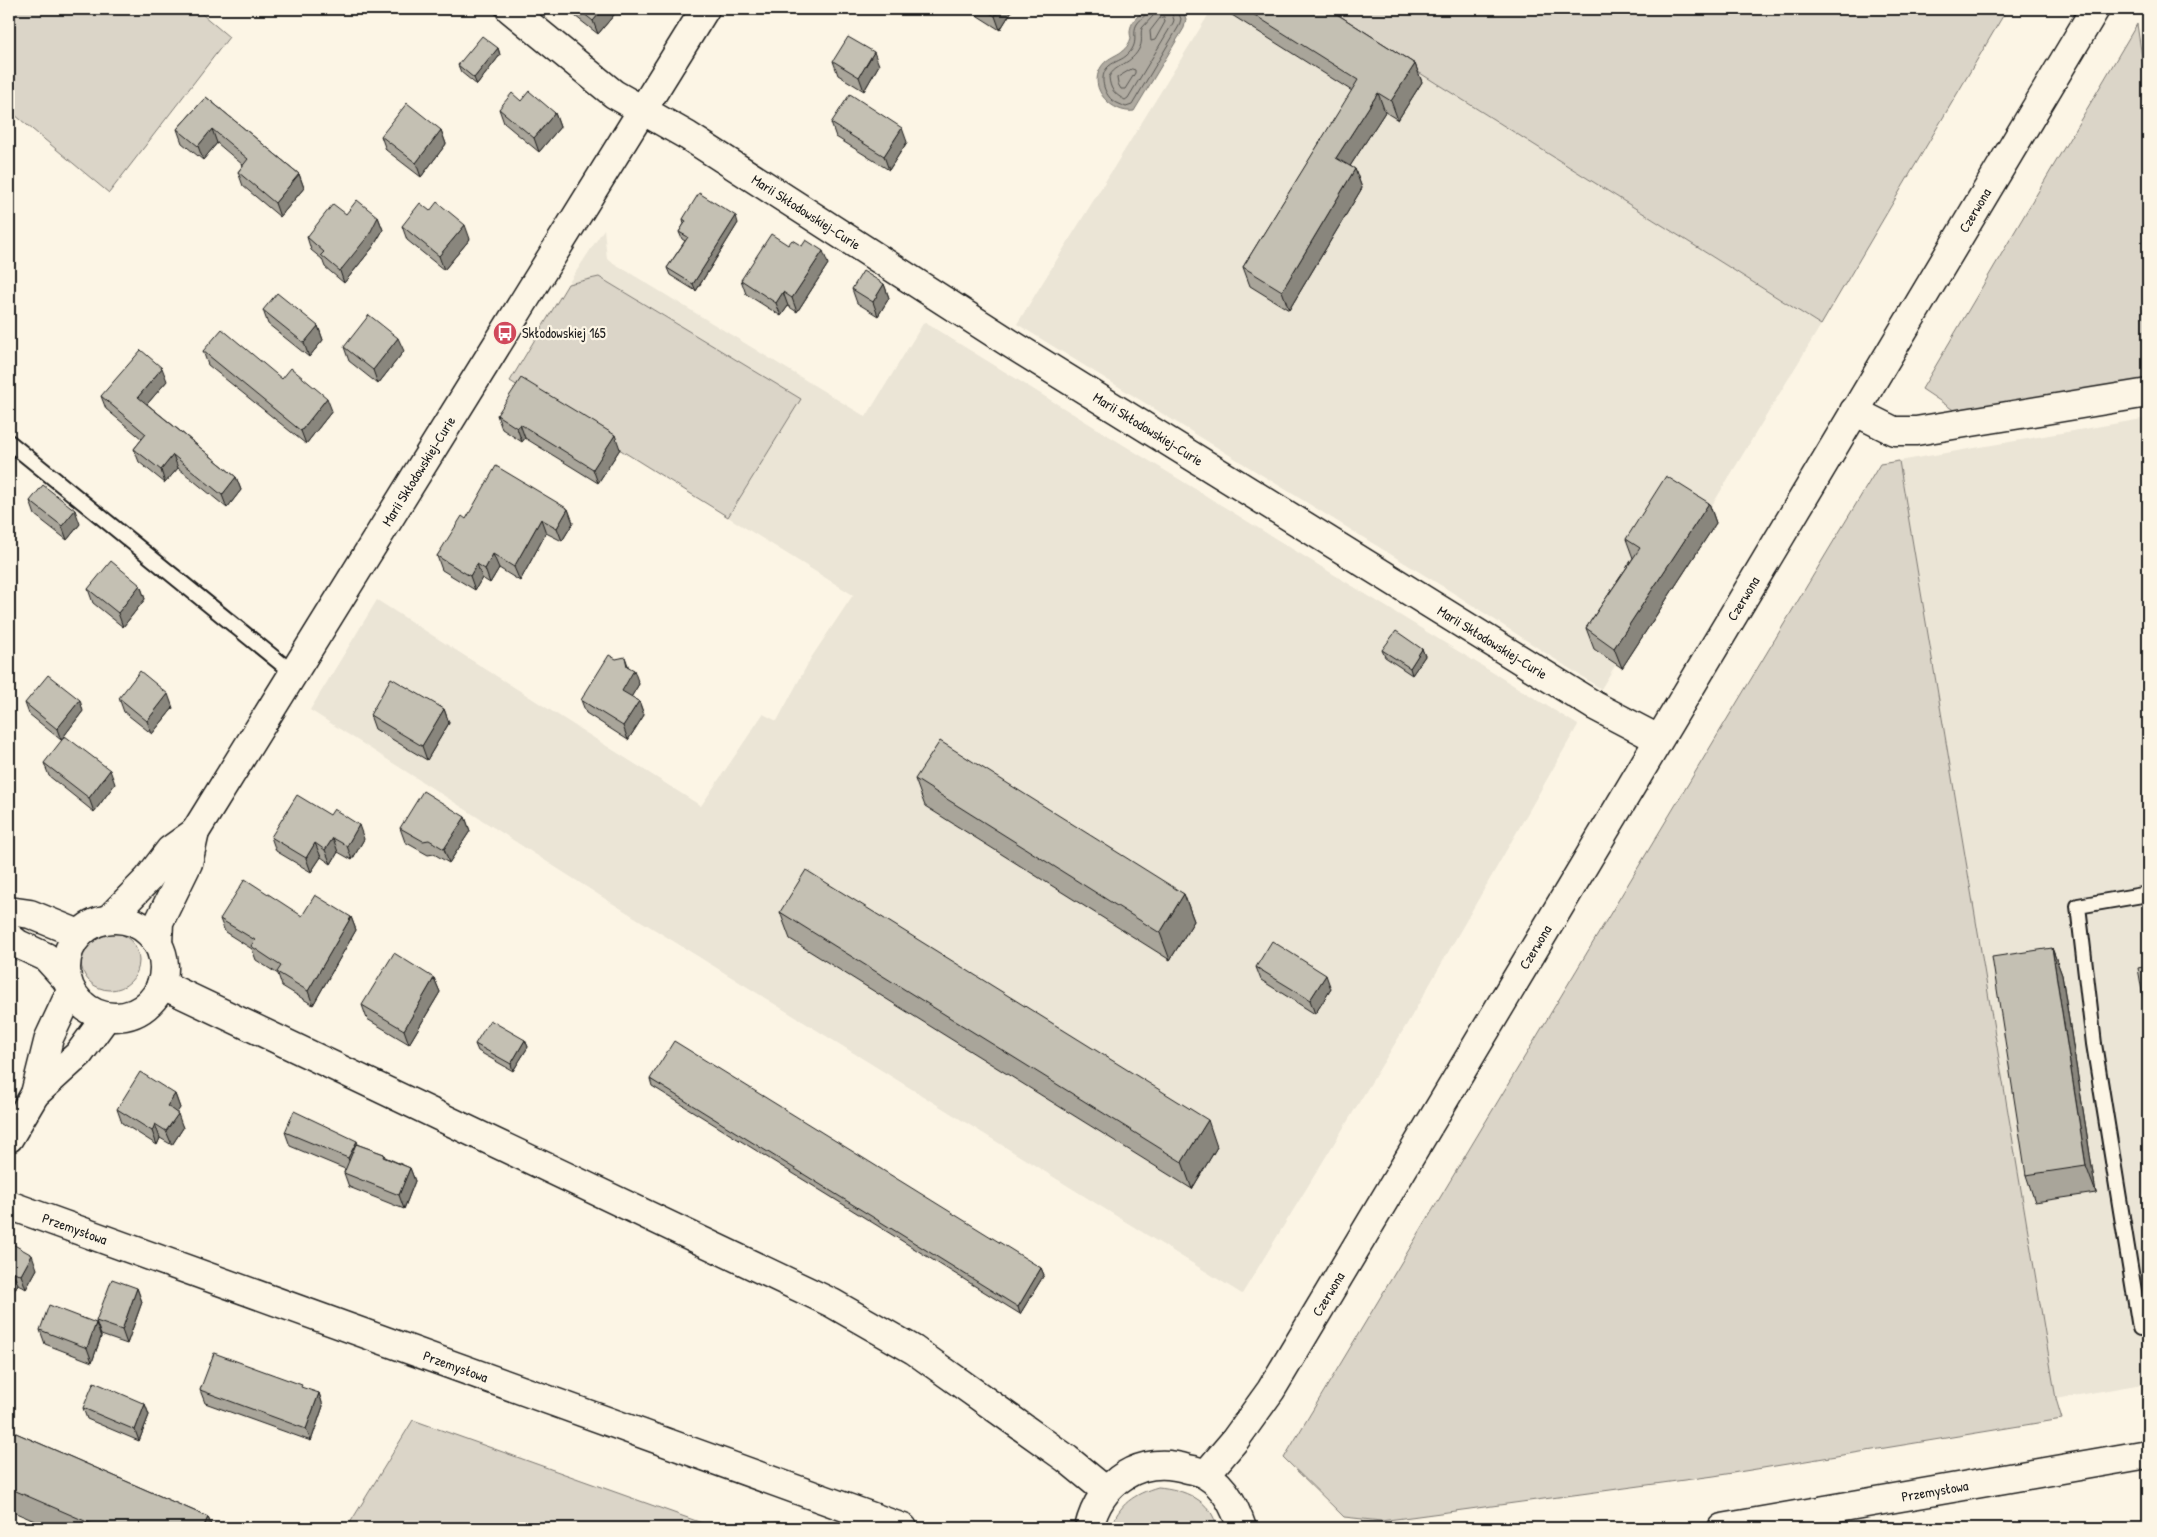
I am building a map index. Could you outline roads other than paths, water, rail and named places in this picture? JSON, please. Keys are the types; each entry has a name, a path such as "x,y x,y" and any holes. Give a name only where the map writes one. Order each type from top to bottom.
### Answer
{"street":[{"name":"Marii Skłodowskiej-Curie","path":"510,9 614,94 688,136 1008,342 1586,700 1658,739"},
{"name":"Marii Skłodowskiej-Curie","path":"158,944 159,922 188,863 195,832 643,112 705,9"},
{"name":"Czerwona","path":"1206,1474 1235,1440 1271,1390 2095,9"},
{"path":"1854,411 1894,431 1916,431 2148,394"},
{"name":"Marii Skłodowskiej-Curie","path":"109,919 148,879 170,850 195,832"},
{"path":"9,911 30,914 79,934"},
{"path":"9,937 46,957 68,985 78,1002 88,1010 106,1017 125,1017 138,1012 148,1004 161,984 164,969 163,956 158,944 149,932 137,924 109,919 93,924 79,934 70,947 66,963 68,985 49,1038 35,1094 9,1138"},
{"path":"161,984 832,1303 914,1350 1067,1459 1106,1491"},
{"path":"35,1094 79,1054 106,1017"},
{"name":"Przemysłowa","path":"9,1205 903,1528"},
{"name":"Przemysłowa","path":"1722,1528 2148,1454"},
{"path":"1090,1528 1093,1512 1106,1491 1125,1475 1148,1466 1173,1464 1206,1474 1219,1485 1234,1506 1242,1528"}],"lane":[{"path":"9,442 294,674"},
{"path":"2148,894 2078,906 2094,1044 2140,1328 2148,1326"}],"water":[{"path":"1145,9 1174,9 1183,11 1186,19 1184,28 1134,111 1126,111 1111,104 1104,98 1097,84 1098,75 1101,67 1109,59 1125,49 1131,38 1131,25"}],"place":[{"name":"Skłodowskiej 165","path":"505,333"}]}
